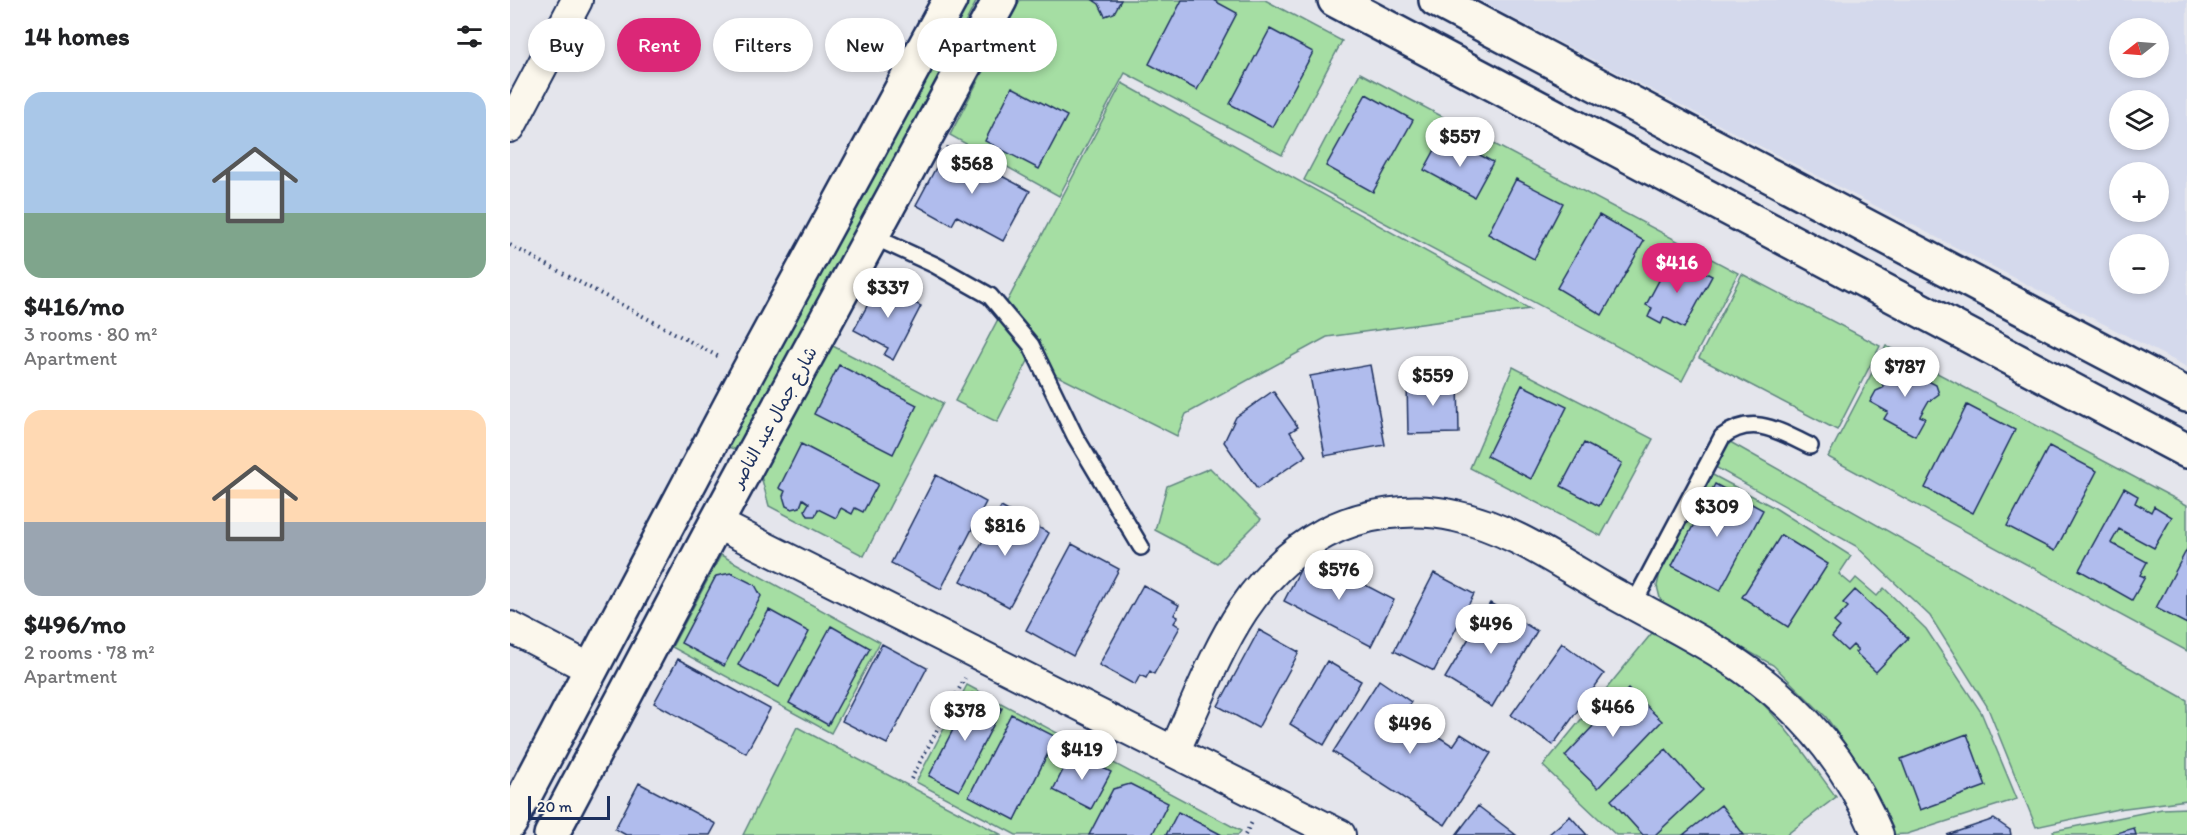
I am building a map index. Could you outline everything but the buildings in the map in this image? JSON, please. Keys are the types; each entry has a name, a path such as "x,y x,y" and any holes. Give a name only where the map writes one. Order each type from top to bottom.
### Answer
{"main road":[{"path":"510,823 748,372 950,0"},
{"name":"شارع جمال عبد الناصر","path":"551,835 716,523 1000,0"},
{"path":"1335,0 2187,451"},
{"path":"1436,0 2187,395"},
{"path":"852,182 890,203"},
{"path":"820,239 865,248"}],"street":[{"path":"510,127 577,0"},
{"path":"1174,752 1235,620 1265,578 1298,549 1352,522 1378,516 1428,512 1478,522 1502,531 1733,661 1790,706 1837,760 1857,791 1878,835"},
{"path":"716,523 1340,835"},
{"path":"510,627 591,669"}],"lane":[{"path":"865,248 934,265 990,296 1031,345 1075,436 1141,547"},
{"path":"1633,605 1722,437 1739,426 1763,424 1810,446"}],"path":[{"path":"510,245 748,372"},
{"path":"911,779 978,653"}],"shaded area":[{"path":"1478,0 2187,0 2187,367"}],"green space":[{"path":"954,0 977,0 968,18 945,18"},
{"path":"1020,0 1265,0 1342,41 1282,155 1125,73 1059,196 950,135 983,72 1057,72 1057,18 1011,18"},
{"path":"917,71 940,72 743,452 722,445"},
{"path":"1360,73 1738,273 1682,381 1304,180"},
{"path":"1122,83 1530,309 1327,337 1186,414 1177,436 1028,361 997,422 955,401"},
{"path":"1742,274 1880,346 1837,430 1699,358"},
{"path":"829,344 943,403 864,556 769,506 761,476"},
{"path":"1886,346 2187,505 2187,651 1828,457"},
{"path":"1513,367 1653,439 1601,536 1470,468"},
{"path":"1723,438 2187,700 2187,800 2118,809 2036,827 1987,706 1930,616 1856,546 1710,464"},
{"path":"1210,468 1261,519 1217,563 1155,530 1167,486"},
{"path":"1709,473 1775,508 1851,556 1839,574 1851,584 1856,578 1877,596 1884,588 1926,629 1981,712 2017,799 1907,834 1888,835 1865,772 1826,717 1773,665 1661,602 1657,586 1660,573"},
{"path":"721,555 880,642 831,733 672,647"},
{"path":"1652,633 1720,671 1758,699 1789,734 1836,797 1786,835 1616,835 1543,766"},
{"path":"967,685 1241,831 1238,835 1016,835 916,782"},
{"path":"797,727 1002,835 743,835"},
{"path":"2187,808 2187,835 2055,835 2053,831 2162,809"}]}
